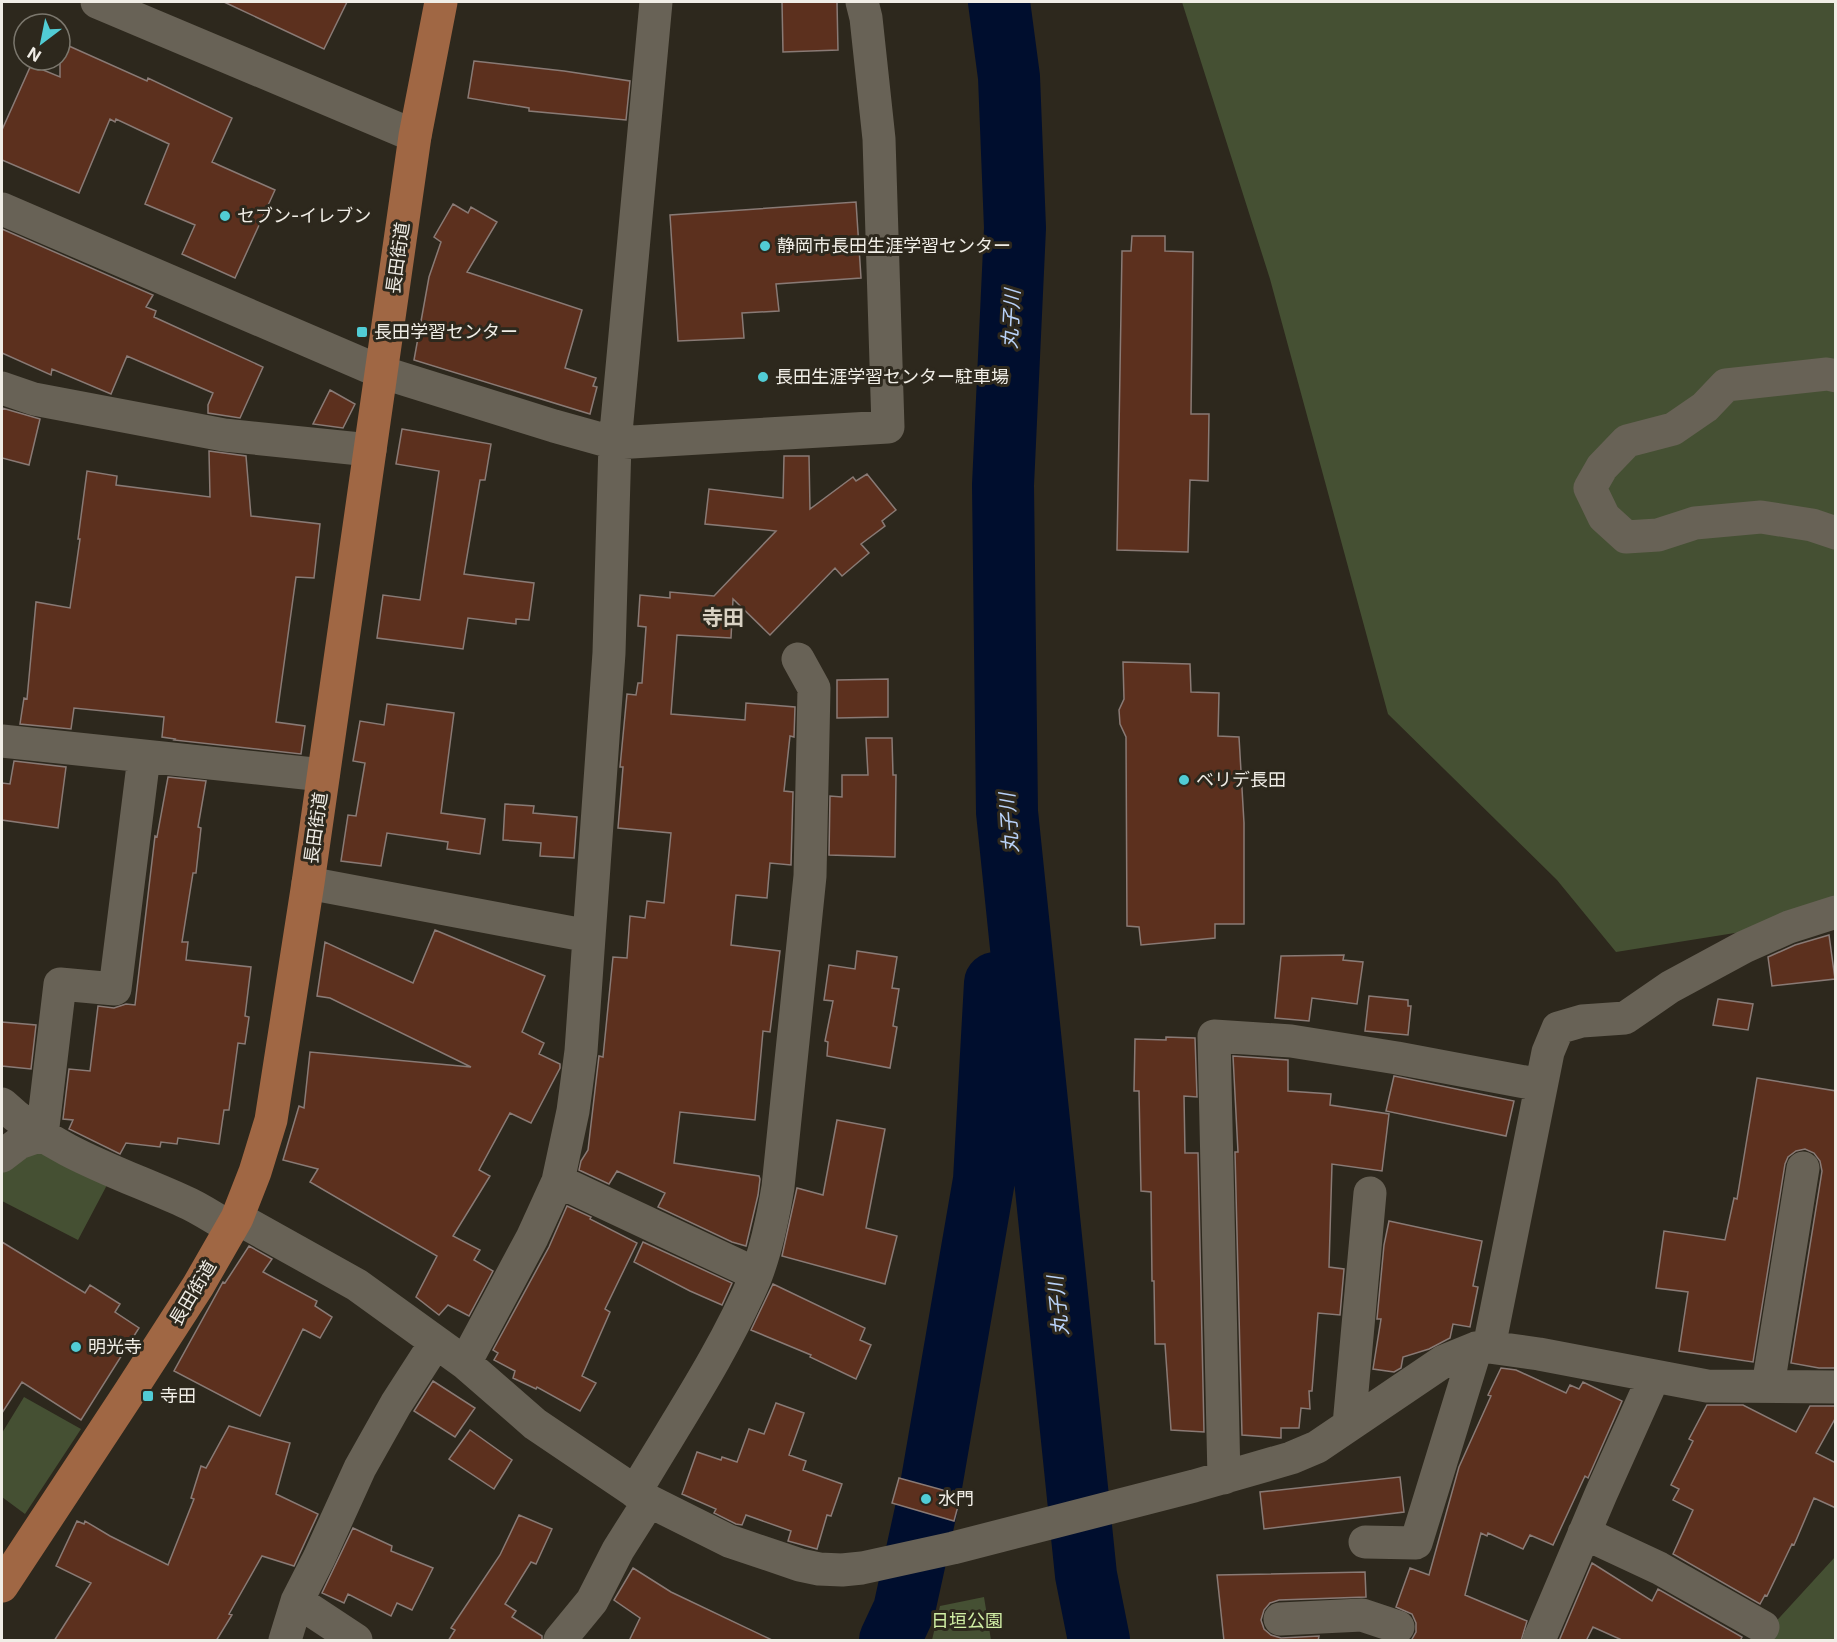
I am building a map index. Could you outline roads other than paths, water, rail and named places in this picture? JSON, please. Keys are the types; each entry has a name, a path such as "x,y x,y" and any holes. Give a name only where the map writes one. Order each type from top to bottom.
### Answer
{"main road":[{"name":"長田街道","path":"2,1586 198,1286 234,1223 255,1172 272,1120 415,136 441,2"}],"street":[{"path":"97,2 415,136"},
{"path":"465,1364 532,1238 558,1181 573,1111 581,1051 609,653 615,444 656,2"},
{"path":"2,209 381,372 615,444 888,426 879,139 866,18 862,2"},
{"path":"1836,376 1827,374 1726,385 1705,407 1673,429 1627,441 1602,467 1590,488 1604,518 1626,537 1658,534 1695,523 1761,517 1812,525 1836,533"},
{"path":"2,388 34,399 224,435 370,450"},
{"path":"560,1641 592,1601 642,1496 728,1337 756,1274 771,1227 778,1187 810,876 814,688 798,658"},
{"path":"2,741 323,775"},
{"path":"42,1136 60,984 115,989 144,757"},
{"path":"308,884 589,936"},
{"path":"1365,1542 1416,1543 1483,1347 1548,1052 1558,1028 1582,1021 1625,1018 1670,987 1744,947 1789,927 1836,912"},
{"path":"1224,1478 1214,1036 1291,1041 1541,1085"},
{"path":"2,1104 19,1121 42,1136 88,1160 234,1223 357,1285 465,1364 535,1424 642,1496 729,1541 800,1565 819,1569 862,1568 953,1548 1224,1478 1291,1458 1317,1447 1444,1361 1483,1347 1539,1354 1707,1386 1836,1387"},
{"path":"2,1156 19,1143 42,1136"},
{"path":"1768,1386 1803,1168"},
{"path":"558,1181 756,1274"},
{"path":"1349,1425 1370,1193"},
{"path":"285,1641 297,1601 360,1468 396,1404 436,1342"},
{"path":"1539,1641 1654,1376"},
{"path":"1584,1533 1659,1568 1763,1627"},
{"path":"297,1601 356,1641"},
{"path":"1280,1619 1360,1628 1398,1627"}],"waterway":[{"name":"丸子川","path":"999,2 1009,77 1015,228 1003,485 1007,812 1086,1575 1099,1640"},
{"path":"890,1640 904,1610 930,1492 984,1180 995,983"}],"place":[{"name":"セブン-イレブン","path":"225,216"},
{"name":"静岡市長田生涯学習センター","path":"765,246"},
{"name":"長田学習センター","path":"362,332"},
{"name":"長田生涯学習センター駐車場","path":"763,377"},
{"name":"ベリデ長田","path":"1184,780"},
{"name":"明光寺","path":"76,1347"},
{"name":"寺田","path":"148,1396"},
{"name":"水門","path":"926,1499"}],"district":[{"name":"寺田","path":"723,618"}],"park label":[{"name":"日垣公園","path":"967,1621"}]}
